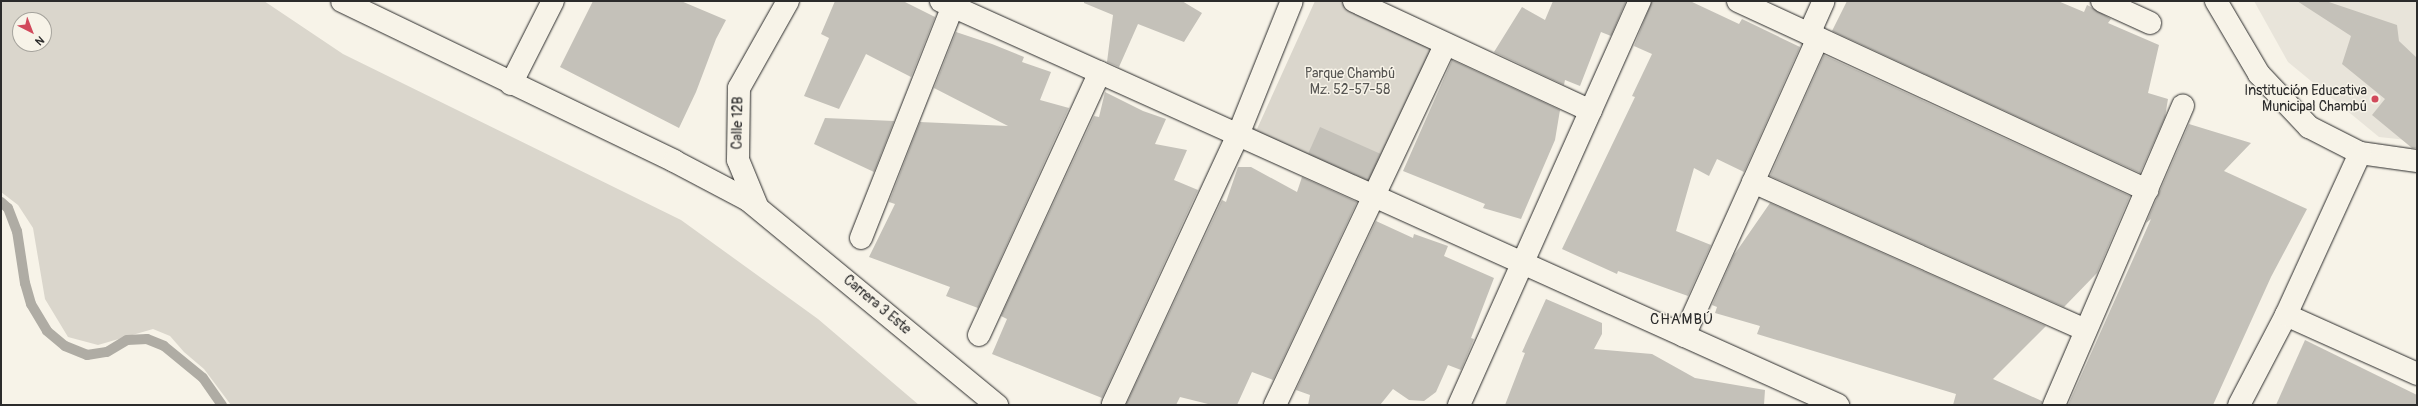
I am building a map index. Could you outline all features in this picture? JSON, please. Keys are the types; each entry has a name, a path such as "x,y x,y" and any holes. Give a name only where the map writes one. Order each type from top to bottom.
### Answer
{"street":[{"name":"Carrera 3 Este","path":"342,1 511,84 674,161 757,206 997,405"},
{"path":"511,84 553,1"},
{"name":"Calle 12B","path":"757,206 738,160 739,88 788,1"},
{"path":"1114,404 1238,135 1292,1"},
{"path":"1354,1 1591,111"},
{"path":"1459,405 1640,1"},
{"path":"1738,1 2146,190"},
{"path":"1684,336 1753,182 1813,36 1824,1"},
{"path":"2102,1 2150,23"},
{"path":"2216,1 2259,74 2309,127 2360,153 2417,162"},
{"path":"861,238 947,4 1838,405"},
{"path":"1275,405 1375,197 1446,44"},
{"path":"979,335 1100,72"},
{"path":"2054,405 2183,106"},
{"path":"2239,405 2286,315 2360,153"},
{"path":"1753,182 2086,330"},
{"path":"2286,315 2417,374"}],"shaded area":[{"name":"Institución Educativa Municipal Chambú","path":"2254,1 2417,1 2417,141 2379,137 2288,62"}],"green space":[{"path":"1,1 264,1 343,54 681,220 818,319 919,405 231,405 204,369 184,352 170,336 153,329 98,345 68,337 45,299 33,228 18,205 1,192"},
{"name":"Parque Chambú Mz. 52-57-58","path":"1315,1 1342,1 1438,47 1373,191 1228,127 1232,118 1257,129"}],"building":[{"path":"593,1 681,1 726,20 716,39 696,92 679,128 560,67"},
{"path":"835,1 903,1 935,17 911,77 866,54 839,109 804,96 829,38 821,34"},
{"path":"1084,1 1182,1 1202,13 1184,42 1138,24 1119,67 1107,62 1113,15 1084,3"},
{"path":"1553,1 1626,1 1611,36 1601,32 1580,86 1565,80 1564,85 1494,52 1522,7 1545,20"},
{"path":"1652,1 1690,1 1739,24 1742,19 1800,47 1744,172 1717,159 1709,176 1694,168 1676,231 1711,245 1688,296 1618,271 1617,274 1562,249 1635,97 1632,96 1652,54 1634,46"},
{"path":"1847,1 2058,1 2084,12 2087,5 2111,19 2108,23 2159,45 2148,93 2168,99 2165,117 2140,173 1832,31"},
{"path":"2297,1 2326,1 2397,25 2399,41 2417,58 2417,148 2412,148 2372,115 2385,99 2342,64 2351,36"},
{"path":"956,32 1024,57 1022,62 1051,72 1040,100 1069,108 978,308 946,296 950,287 869,257 895,204 889,202 920,122 1008,126 934,88"},
{"path":"1824,55 2130,196 2097,273 2064,307 1770,176"},
{"path":"1452,60 1560,110 1555,140 1521,219 1483,208 1485,204 1403,171"},
{"path":"1105,92 1143,111 1166,119 1155,144 1187,150 1174,180 1198,190 1102,398 992,354 1007,319 1001,316 1094,116 1099,117"},
{"path":"825,118 894,121 874,172 814,144"},
{"path":"2189,124 2251,143 2224,171 2307,209 2271,277 2213,405 2068,405 2151,219 2146,223"},
{"path":"1320,127 1380,154 1368,180 1308,153"},
{"path":"1238,167 1251,167 1297,192 1302,177 1357,202 1273,380 1252,372 1237,405 1212,405 1180,397 1176,405 1126,405 1222,200 1226,202"},
{"path":"1770,203 2046,326 1993,379 2042,401 2042,405 1953,405 1956,394 1757,334 1760,326 1715,313 1717,307 1712,305 1734,255"},
{"path":"1376,221 1413,238 1414,234 1448,246 1444,256 1494,278 1471,338 1474,339 1461,370 1448,365 1436,392 1424,401 1409,400 1393,389 1380,405 1308,405 1310,395 1296,390"},
{"path":"1546,299 1602,323 1602,334 1594,349 1652,354 1695,378 1765,390 1764,405 1505,405 1525,353 1522,352"},
{"path":"2305,340 2417,395 2417,405 2276,405"}],"waterway":[{"path":"1,202 8,208 17,231 25,283 31,304 47,331 65,346 87,355 107,352 127,340 147,339 164,346 203,378 222,405"}],"place":[{"name":"Institución Educativa Municipal Chambú","path":"2375,99"}],"district":[{"name":"CHAMBÚ","path":"1682,320"}]}
